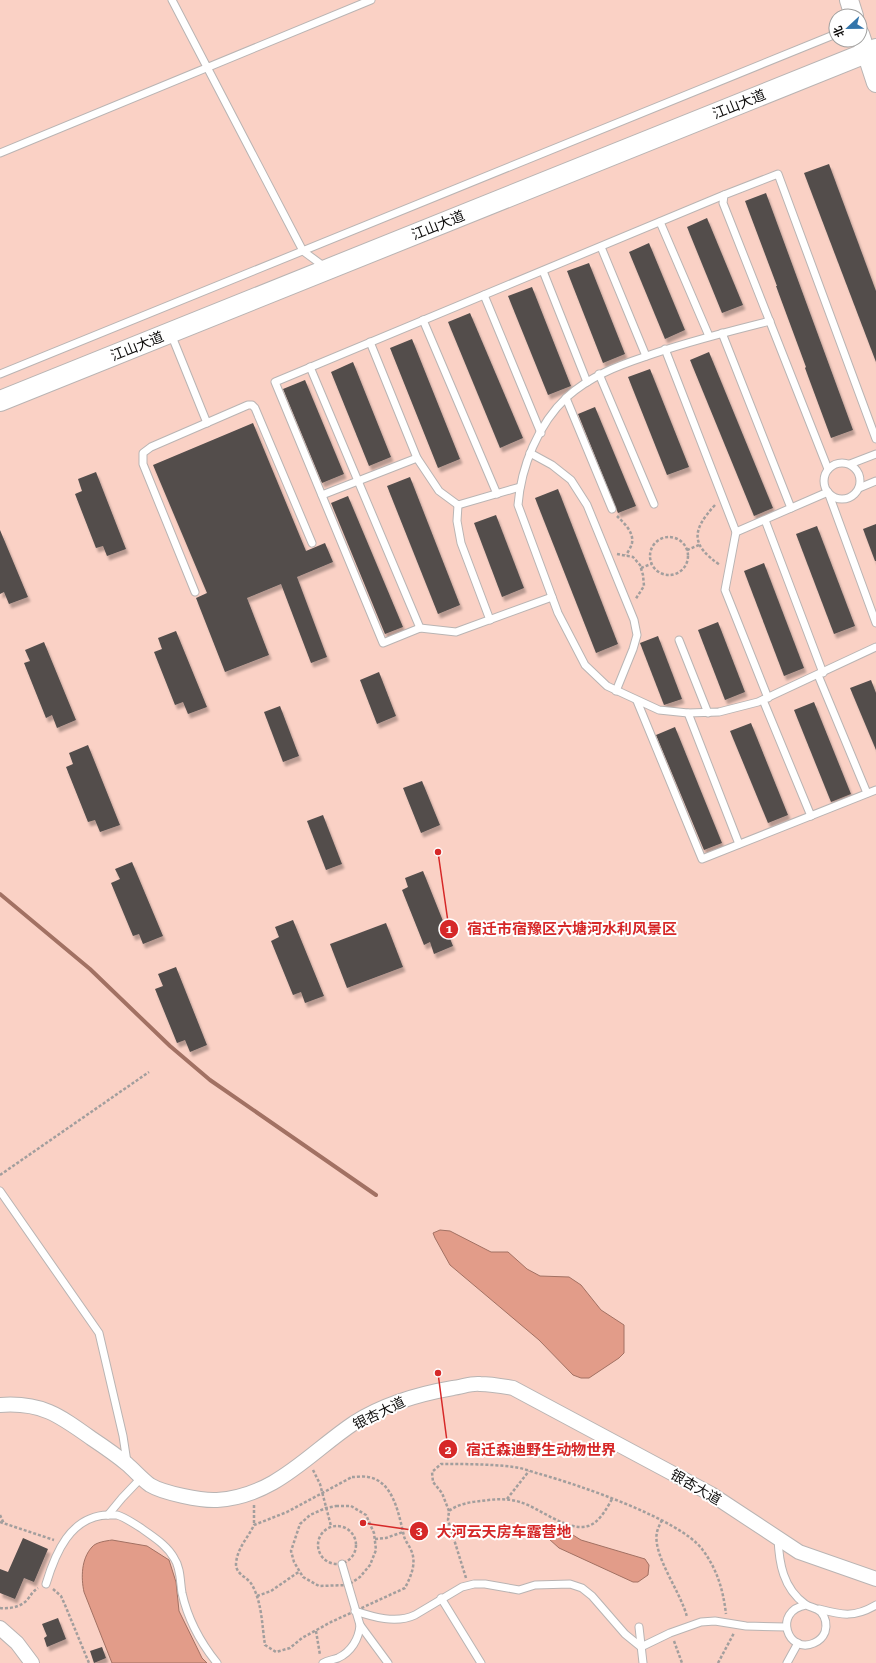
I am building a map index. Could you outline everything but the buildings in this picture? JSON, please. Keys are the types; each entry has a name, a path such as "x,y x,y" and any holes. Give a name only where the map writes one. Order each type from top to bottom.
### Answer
{"main road":[{"name":"江山大道","path":"0,401 872,51"}],"street":[{"path":"872,51 876,83"},
{"name":"银杏大道","path":"0,1405 17,1404 49,1411 66,1420 128,1465 150,1485 175,1493 216,1500 240,1497 267,1487 354,1423 394,1402 429,1392 478,1384 513,1388 711,1494 799,1552 876,1579"},
{"path":"0,1628 17,1643 32,1663"}],"lane":[{"path":"172,0 303,251 328,269"},
{"path":"0,153 371,0"},
{"path":"0,374 828,37"},
{"path":"552,597 456,632 420,628 383,643 275,382 778,174 876,439"},
{"path":"724,196 723,203 828,470"},
{"path":"660,222 709,336"},
{"path":"601,247 646,356"},
{"path":"543,271 587,382"},
{"path":"484,295 541,433"},
{"path":"423,320 497,494"},
{"path":"770,321 709,336 665,349 599,374 587,382 566,398 548,420 530,453 520,487 518,506 558,613 585,665 607,686 637,701 660,710 688,713 719,712 766,699 876,647"},
{"path":"171,332 207,423"},
{"path":"722,333 792,508"},
{"path":"370,342 417,458 439,491 458,505"},
{"path":"665,349 736,532 725,590 811,816"},
{"path":"310,367 420,628"},
{"path":"599,374 654,504"},
{"path":"566,398 612,509"},
{"path":"195,592 142,459 143,453 146,449 248,405 252,405 255,408 312,543"},
{"path":"530,453 552,465 571,480 587,505 634,620 636,634 627,666 616,691"},
{"path":"876,454 850,464 838,463 828,470 824,481 876,623"},
{"path":"322,495 417,458"},
{"path":"828,492 833,496 845,498 856,493 859,488 860,477 854,467 850,464"},
{"path":"859,488 876,480"},
{"path":"458,505 520,487"},
{"path":"736,532 828,492"},
{"path":"458,505 457,521 461,543 490,620"},
{"path":"765,520 866,793"},
{"path":"679,640 708,713"},
{"path":"637,701 702,859 876,790"},
{"path":"688,713 739,844"},
{"path":"0,1191 99,1333 123,1436 128,1465"},
{"path":"108,1515 142,1477"},
{"path":"46,1584 53,1562 63,1543 76,1527 89,1518 100,1515 117,1515 165,1545 175,1559 189,1618 205,1648 217,1663"},
{"path":"778,1538 780,1562 785,1578 790,1588 806,1605"},
{"path":"342,1564 360,1625 388,1663"},
{"path":"355,1611 385,1618 400,1619 415,1615 441,1598 468,1586 485,1584 519,1590 535,1585 570,1584 582,1588 592,1596 625,1634 641,1647"},
{"path":"441,1598 481,1663"},
{"path":"818,1609 825,1620 824,1633 821,1638 810,1644 798,1643 792,1639 788,1634 786,1627 789,1614 800,1606 813,1606 818,1609 838,1614 852,1615 869,1610 876,1605"},
{"path":"641,1647 670,1632 689,1625 715,1621 761,1627 786,1627"},
{"path":"321,1660 338,1658 349,1649 354,1644 359,1633 360,1625"},
{"path":"639,1627 644,1663"},
{"path":"787,1663 798,1643"}],"path":[{"path":"723,497 708,512 698,530 699,545 712,559 728,571"},
{"path":"612,509 625,524 631,534 632,544 626,555"},
{"path":"672,536 678,538 687,550 688,559 686,565 676,574 663,574 657,571 651,564 649,554 651,547 660,538 672,536"},
{"path":"687,550 699,545"},
{"path":"606,553 633,557 641,568 644,586 629,608"},
{"path":"641,568 651,564"},
{"path":"0,1175 149,1072"},
{"path":"308,1458 322,1493 332,1526"},
{"path":"468,1586 448,1520 449,1511 442,1493 433,1482 432,1472 441,1464 515,1467 564,1481 662,1520 689,1536 702,1549 716,1572 723,1590 728,1622"},
{"path":"507,1499 529,1471"},
{"path":"253,1492 254,1525 249,1536 239,1549 236,1565 241,1575 252,1583 257,1596 265,1645 276,1652 290,1648 302,1638 405,1588 414,1567 412,1551 405,1539 397,1506 392,1496 381,1483 369,1476 352,1477 287,1512 254,1525"},
{"path":"449,1511 454,1507 471,1502 507,1499 534,1508 567,1524 581,1527 589,1526 597,1521 612,1499"},
{"path":"336,1506 351,1506 366,1515 375,1539 376,1550 370,1565 360,1577 348,1585 320,1586 303,1577 294,1562 291,1550 300,1524 310,1515 326,1508 336,1506"},
{"path":"0,1515 4,1525"},
{"path":"662,1520 657,1532 657,1543 662,1560 685,1607 689,1625"},
{"path":"0,1522 4,1525 63,1543"},
{"path":"332,1526 347,1528 355,1538 356,1544 353,1556 342,1564 330,1563 324,1559 318,1549 319,1536 323,1531 332,1526"},
{"path":"375,1539 386,1538 403,1532"},
{"path":"257,1596 271,1591 300,1571"},
{"path":"0,1608 5,1609 24,1603 33,1591 46,1584 61,1596 89,1663"},
{"path":"718,1663 731,1640 737,1624"},
{"path":"316,1631 321,1660"},
{"path":"670,1632 682,1663"}],"shaded area":[{"path":"0,0 876,0 876,1663 0,1663"},
{"path":"440,1230 450,1231 491,1252 508,1252 527,1269 540,1276 569,1277 581,1285 601,1310 624,1325 624,1353 589,1378 581,1378 573,1375 539,1340 450,1265 433,1233"},
{"path":"555,1524 581,1540 645,1559 649,1565 648,1575 638,1582 633,1582 559,1548 549,1539 547,1528"},
{"path":"112,1540 147,1546 169,1560 176,1582 179,1611 202,1658 207,1663 112,1663 84,1592 82,1575 86,1557 92,1547 104,1541"}],"waterway":[{"path":"0,894 90,969 170,1046 210,1080 376,1195"}],"place":[{"name":"宿迁市宿豫区六塘河水利风景区","path":"438,852"},
{"name":"宿迁森迪野生动物世界","path":"438,1373"},
{"name":"大河云天房车露营地","path":"363,1523"}]}
